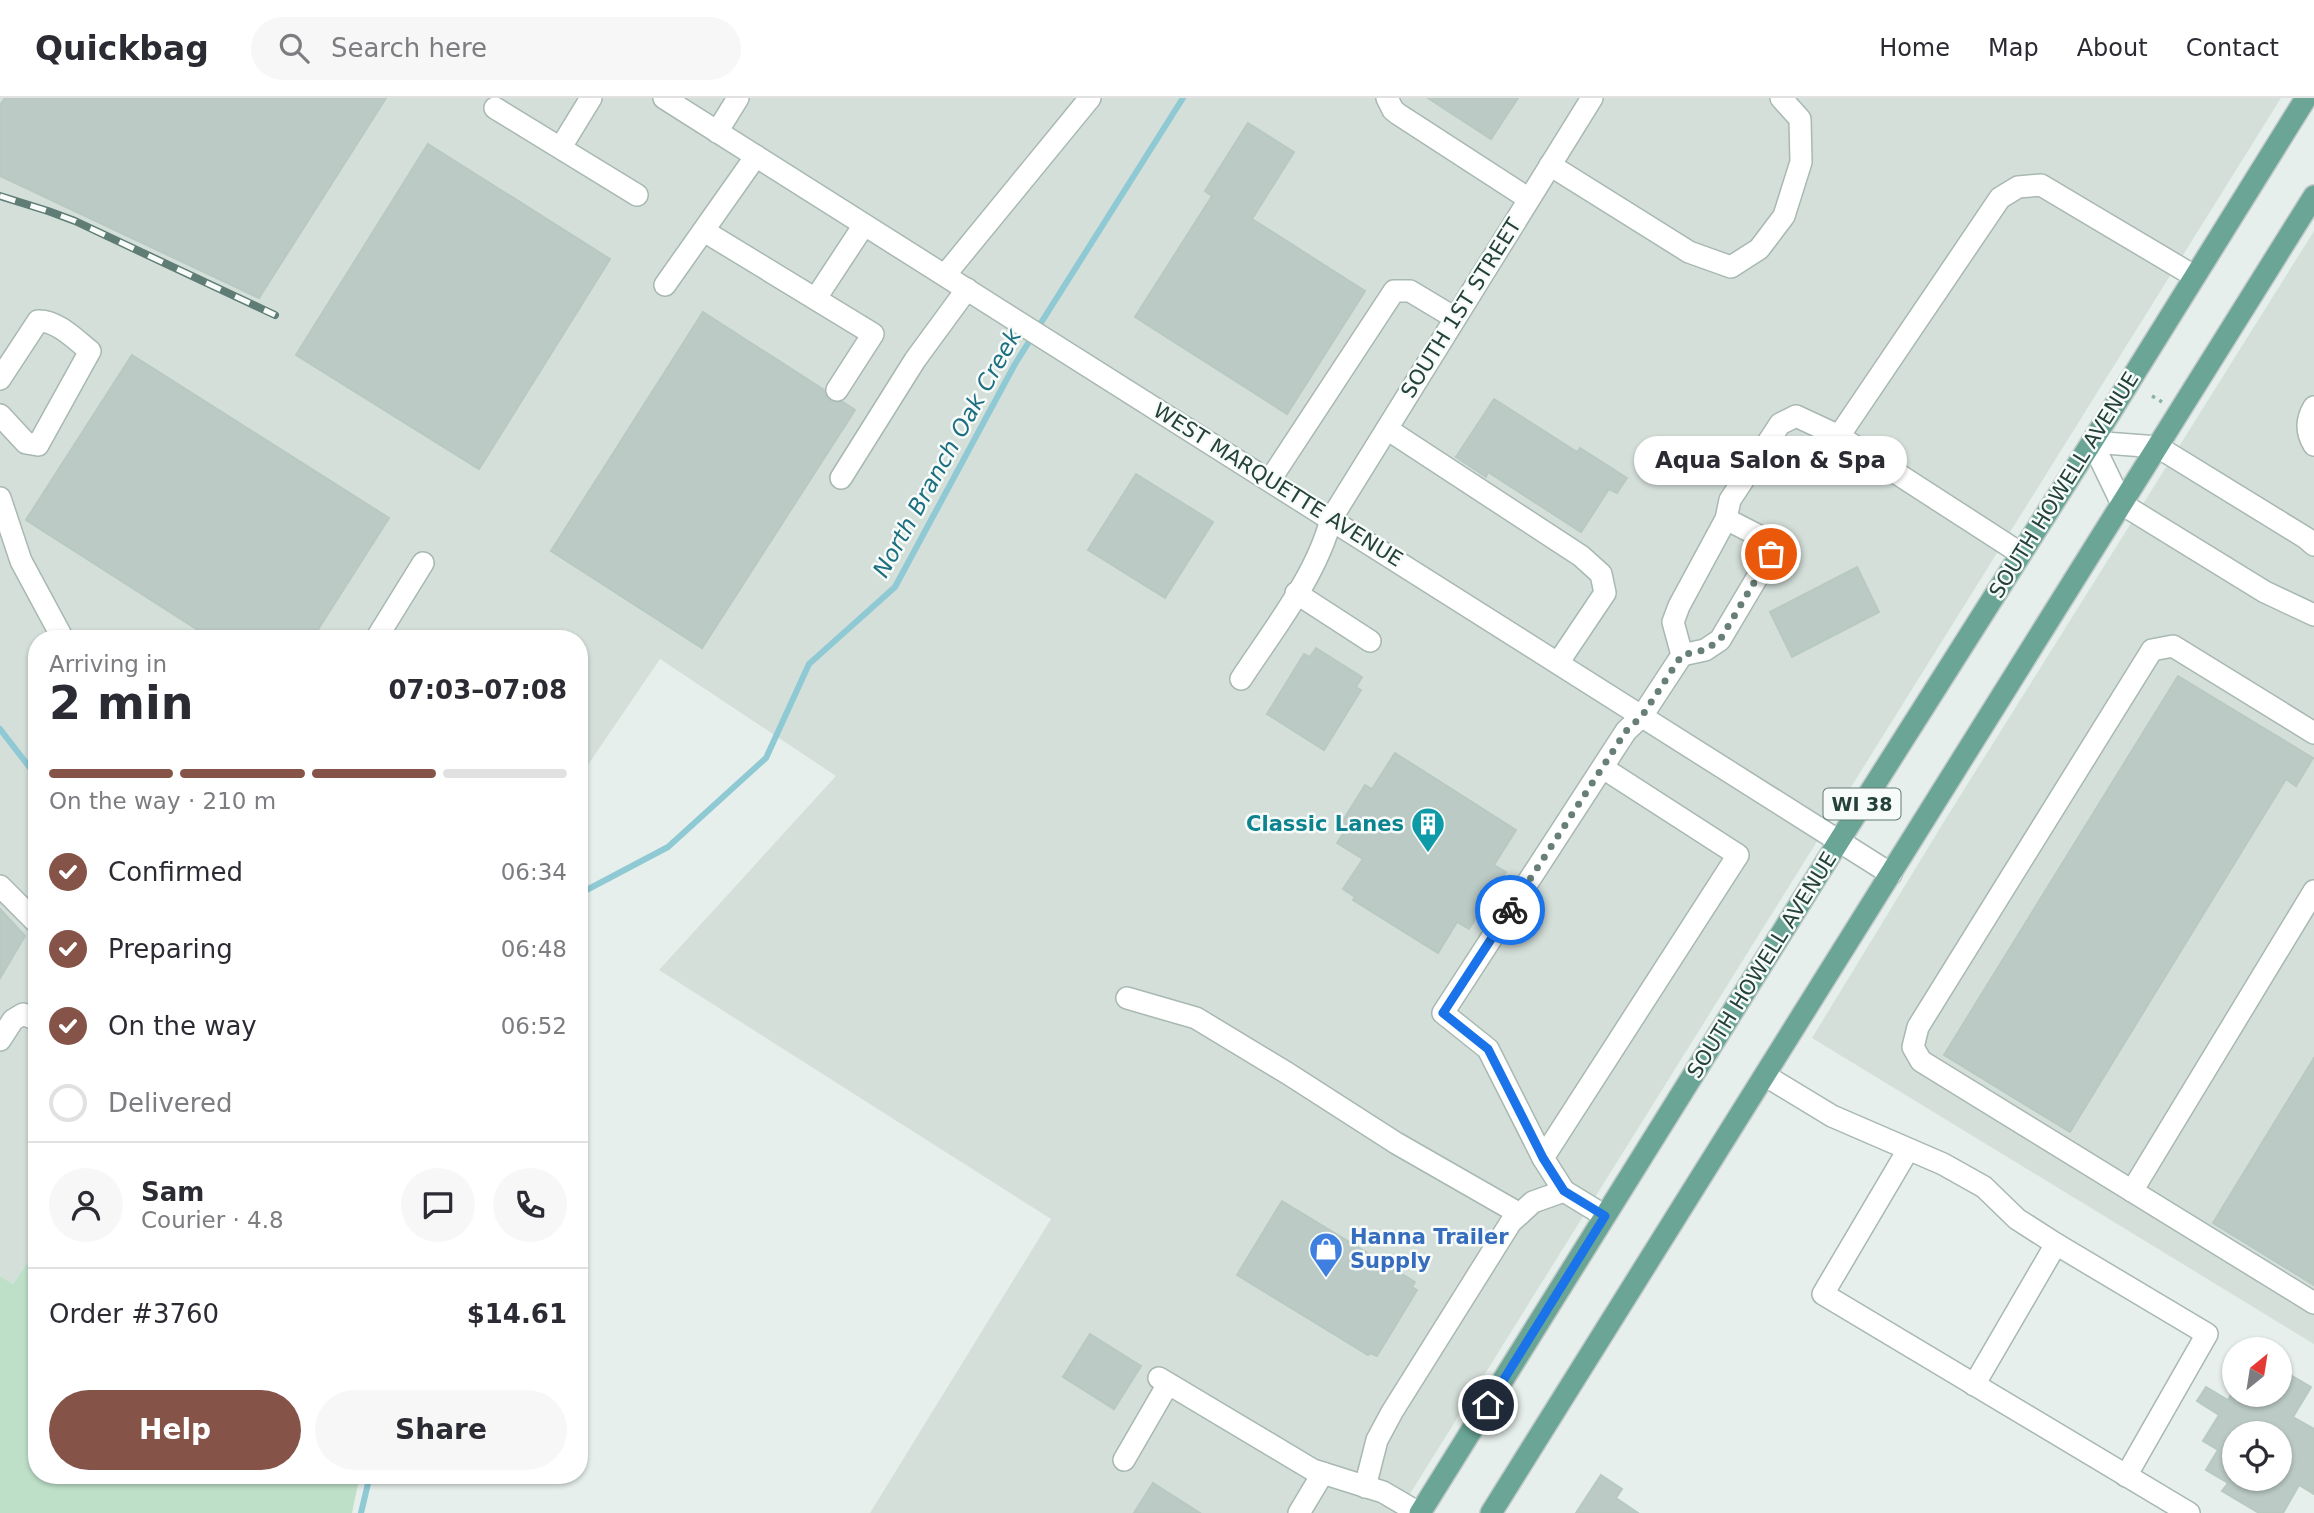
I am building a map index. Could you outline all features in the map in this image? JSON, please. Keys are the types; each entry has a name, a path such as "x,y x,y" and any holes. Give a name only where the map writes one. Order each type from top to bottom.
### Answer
{"main road":[{"name":"SOUTH HOWELL AVENUE","path":"1420,1513 2306,98"},
{"name":"WI 38","path":"1491,1513 2314,196"}],"street":[{"path":"561,147 591,98"},
{"name":"WEST MARQUETTE AVENUE","path":"664,98 1891,874"},
{"path":"717,132 738,98"},
{"path":"944,275 1090,98"},
{"path":"1387,98 1398,114 1529,199"},
{"name":"SOUTH 1ST STREET","path":"1241,679 1296,593 1325,541 1331,519 1592,98"},
{"path":"1550,165 1689,252 1731,267 1759,249 1784,216 1801,162 1800,119 1781,98"},
{"path":"495,108 636,195"},
{"path":"665,285 756,156"},
{"path":"1839,436 2000,198 2018,187 2041,185 2194,276"},
{"path":"816,298 864,225"},
{"path":"704,231 873,334 837,390"},
{"path":"841,478 915,360 967,289"},
{"path":"1270,480 1394,291 1410,291 1455,318"},
{"path":"0,379 38,321 58,327 90,351 37,444 26,443 0,415"},
{"path":"2314,407 2308,416 2308,435 2314,445"},
{"path":"1682,655 1673,622 1679,606 1727,519 1730,500 1780,424 1796,416 1839,436 2020,554"},
{"path":"1387,429 1581,556 1601,574 1605,593 1559,663"},
{"path":"2092,442 2158,447 2314,545"},
{"path":"2092,442 2122,504 2265,593 2314,615"},
{"path":"0,498 21,561 58,630"},
{"path":"1605,1216 1564,1191 1543,1158 1488,1049 1443,1013 1626,731 1642,716 1682,655 1705,650 1720,640 1771,554 1769,541 1727,519"},
{"path":"382,630 423,563"},
{"path":"1296,593 1370,641"},
{"path":"2314,733 2173,646 2152,650 1918,1027 1913,1047 1920,1061 2314,1303"},
{"path":"1543,1158 1738,855 1603,768"},
{"path":"0,886 28,914"},
{"path":"2132,1191 2314,891"},
{"path":"1127,998 1196,1018 1396,1143 1520,1214"},
{"path":"0,1040 13,1020 23,1014 28,1016"},
{"path":"1766,1076 1832,1116 1943,1164 1984,1187 2017,1219 2207,1334 2126,1476"},
{"path":"1908,1150 1823,1294 2189,1513"},
{"path":"1365,1487 1377,1440 1392,1412 1511,1222 1533,1202 1564,1191"},
{"path":"1974,1385 2056,1244"},
{"path":"1124,1460 1164,1381 1313,1469 1383,1492 1420,1513"},
{"path":"1298,1513 1323,1473"}],"path":[{"path":"2152,396 2163,402"}],"shaded area":[{"path":"0,98 2281,98 1398,1513 870,1513 1051,1219 659,970 836,776 660,659 588,765 588,630 28,630 28,1262 13,1284 0,1276"},
{"path":"2314,231 2314,1344 1812,1038 1945,820"}],"green space":[{"path":"28,1262 28,1484 358,1484 352,1513 0,1513 0,1276 13,1284"}],"building":[{"path":"5,98 386,98 259,298 0,176 0,105"},
{"path":"1428,98 1518,98 1491,139"},
{"path":"1248,123 1294,152 1252,219 1365,291 1287,414 1135,317 1212,196 1205,191"},
{"path":"428,144 610,259 479,469 296,355"},
{"path":"703,312 824,390 831,401 843,402 855,410 702,648 551,551"},
{"path":"132,355 389,518 318,630 198,630 26,520"},
{"path":"1494,399 1577,452 1580,448 1627,478 1617,493 1609,489 1581,532 1488,472 1486,477 1456,457"},
{"path":"1136,474 1213,522 1165,598 1088,550"},
{"path":"1857,567 1879,612 1792,657 1770,612"},
{"path":"1316,648 1362,677 1356,687 1361,690 1324,750 1267,714 1304,654 1310,657"},
{"path":"2178,676 2313,758 2296,786 2286,779 2070,1132 1944,1055"},
{"name":"Classic Lanes","path":"1395,753 1516,830 1494,865 1506,872 1469,929 1457,922 1438,953 1353,900 1355,897 1343,889 1363,859 1337,843 1348,826 1342,822 1365,785 1372,789"},
{"path":"0,909 25,936 0,978"},
{"path":"2314,1058 2314,1285 2213,1223"},
{"name":"Hanna Trailer Supply","path":"1282,1201 1415,1282 1412,1287 1417,1290 1377,1356 1370,1353 1368,1355 1237,1275"},
{"path":"1090,1334 1141,1366 1114,1409 1063,1377"},
{"path":"2292,1376 2311,1387 2293,1417 2314,1429 2314,1494 2299,1485 2283,1513 2259,1513 2222,1491 2292,1491 2292,1421 2222,1421 2222,1479 2206,1470 2218,1450 2203,1441 2219,1415 2197,1401 2206,1387 2222,1396 2222,1407 2292,1407"},
{"path":"1601,1475 1622,1489 1616,1498 1638,1513 1576,1513"},
{"path":"1153,1483 1200,1513 1134,1513"}],"waterway":[{"name":"North Branch Oak Creek","path":"588,889 668,847 766,758 809,664 895,587 1015,364 1183,98"},
{"name":"North Branch Oak Creek","path":"0,729 28,765"},
{"name":"North Branch Oak Creek","path":"361,1513 368,1484"}],"railway":[{"path":"0,196 75,221 275,315"}],"way so far":[{"path":"1510,910 1626,731 1642,716 1682,655 1705,650 1720,640 1771,554"}],"place":[{"name":"Aqua Salon & Spa","path":"1771,554"},
{"name":"Classic Lanes","path":"1428,854"},
{"name":"Hanna Trailer Supply","path":"1326,1279"}],"route":[{"path":"1488,1405 1605,1216 1564,1191 1543,1158 1488,1049 1443,1013 1510,910"}]}
